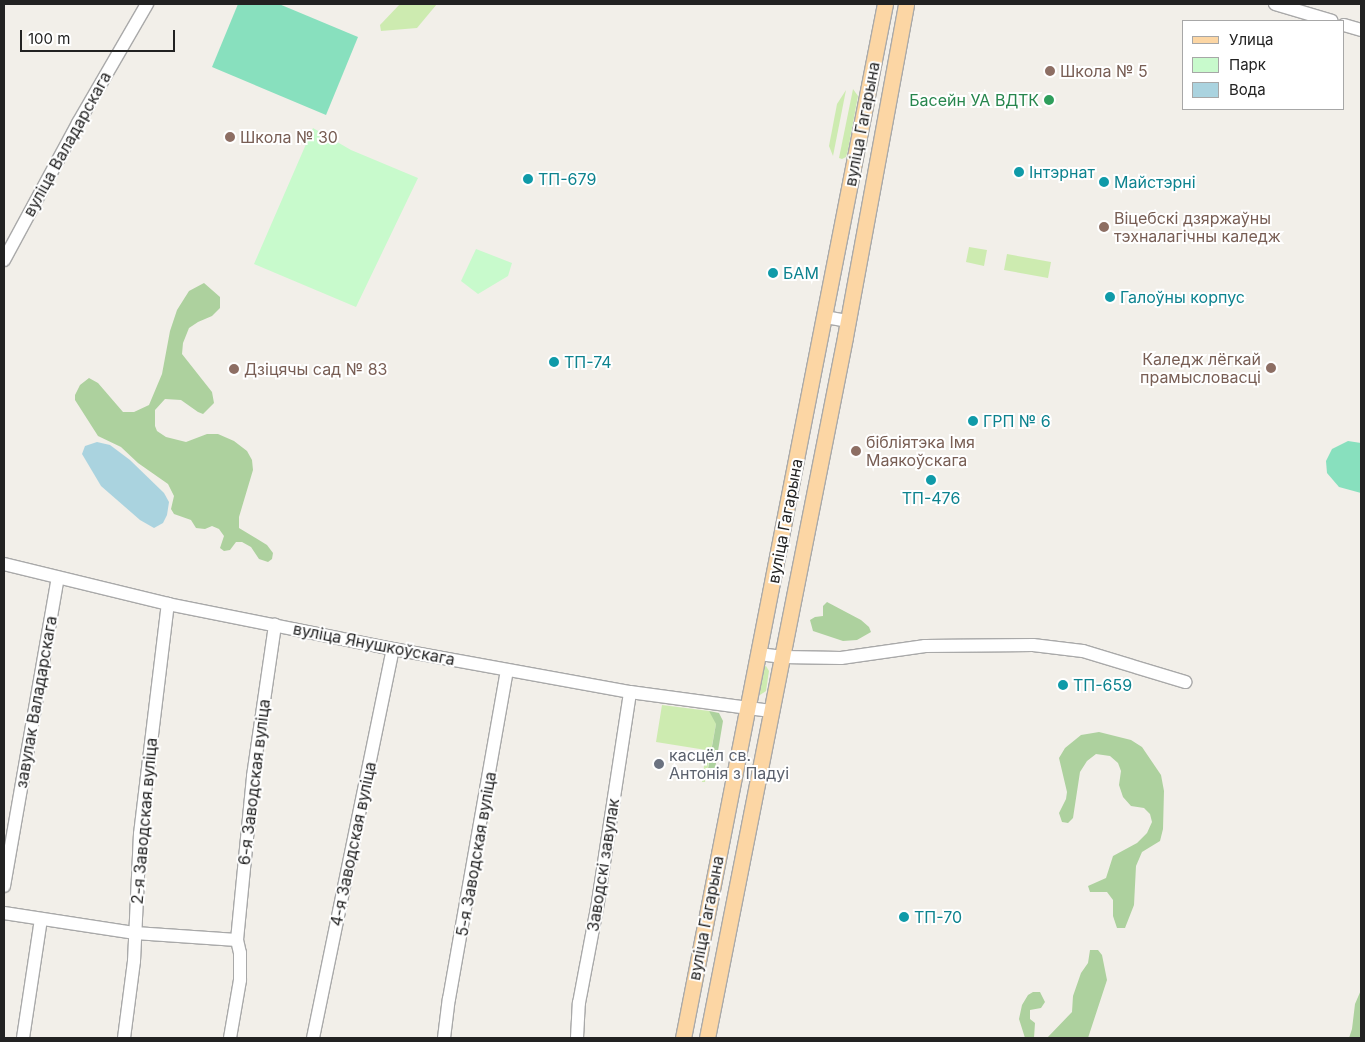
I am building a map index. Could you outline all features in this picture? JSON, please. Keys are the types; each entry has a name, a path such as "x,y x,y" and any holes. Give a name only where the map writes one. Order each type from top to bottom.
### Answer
{"main road":[{"name":"вуліца Гагарына","path":"683,1038 885,4"},
{"name":"вуліца Гагарына","path":"707,1038 848,321 906,4"},
{"path":"695,977 718,982"}],"street":[{"name":"вуліца Валадарскага","path":"4,260 73,132 147,4"},
{"path":"1275,4 1329,20"},
{"path":"1345,25 1361,30"},
{"path":"825,317 848,321"},
{"name":"вуліца Янушкоўскага","path":"4,564 168,604 393,649 630,692 771,712"},
{"name":"завулак Валадарскага","path":"4,886 58,578"},
{"name":"2-я Заводская вуліца","path":"124,1038 134,961 140,834 168,604"},
{"name":"6-я Заводская вуліца","path":"230,1038 240,980 240,953 237,940 253,776 274,625"},
{"path":"759,654 783,657 841,658 925,646 1033,645 1083,651 1185,682"},
{"name":"4-я Заводская вуліца","path":"314,1038 393,649"},
{"name":"5-я Заводская вуліца","path":"444,1038 449,999 507,670"},
{"name":"Заводскі завулак","path":"577,1038 579,1003 598,902 630,692"},
{"path":"4,913 135,932 237,940"},
{"path":"23,1038 41,919"}],"green space":[{"path":"238,4 279,4 358,37 326,115 212,67"},
{"path":"400,4 437,4 417,28 381,31 380,25"},
{"path":"853,89 858,96 848,150 846,157 842,159 839,158"},
{"path":"846,90 833,156 829,146 837,104"},
{"path":"313,128 351,150 418,178 356,307 254,264"},
{"path":"969,247 987,250 984,266 966,262"},
{"path":"476,249 512,263 508,276 478,294 461,281"},
{"path":"1007,254 1051,262 1048,278 1004,270"},
{"path":"204,283 220,297 220,308 212,316 189,328 183,343 182,354 212,392 214,403 203,414 181,400 165,399 155,410 155,426 157,431 166,437 186,442 207,434 218,434 234,441 247,451 252,460 253,470 239,517 239,528 267,545 273,553 272,559 268,562 259,559 251,547 242,542 236,542 230,550 224,551 220,548 224,536 219,529 212,526 205,529 196,528 191,520 174,514 171,509 174,496 168,484 138,463 121,447 98,436 75,400 75,395 80,385 89,378 98,383 123,412 134,412 149,405 162,374 170,331 177,310 189,291"},
{"path":"1348,441 1361,443 1361,493 1339,487 1327,473 1326,461 1332,449"},
{"path":"827,602 861,620 869,627 871,632 857,640 843,641 813,631 810,620 823,616 823,606"},
{"path":"766,666 769,671 766,691 760,695 758,693 763,667"},
{"path":"662,705 709,711 715,718 716,724 705,782 702,782 706,750 656,742"},
{"path":"709,711 719,713 723,721 713,781 706,780 716,724"},
{"path":"1099,732 1131,740 1142,747 1161,775 1164,791 1163,829 1160,841 1142,852 1136,866 1134,905 1125,928 1117,928 1113,916 1113,900 1107,892 1090,892 1088,886 1106,878 1113,856 1137,843 1147,833 1152,822 1150,814 1144,808 1131,806 1123,797 1119,785 1121,771 1118,763 1110,756 1096,754 1087,761 1080,772 1073,818 1068,823 1062,822 1059,813 1066,799 1067,792 1059,758 1065,748 1081,735"},
{"path":"1090,950 1098,950 1102,955 1107,980 1088,1038 1047,1038 1072,1012 1073,996 1081,973 1088,963"},
{"path":"1361,990 1361,1038 1349,1038 1355,1004"},
{"path":"1033,992 1040,992 1045,1002 1041,1008 1030,1010 1030,1019 1035,1023 1034,1038 1025,1038 1019,1019 1022,1005 1028,995"}],"water":[{"path":"97,442 110,445 130,460 164,493 169,502 167,515 163,523 154,528 140,520 101,486 82,454 85,446"}],"place":[{"name":"Школа № 5","path":"1050,71"},
{"name":"Басейн УА ВДТК","path":"1049,100"},
{"name":"Школа № 30","path":"230,137"},
{"name":"Інтэрнат","path":"1019,172"},
{"name":"ТП-679","path":"528,179"},
{"name":"Майстэрні","path":"1104,182"},
{"name":"Віцебскі дзяржаўны тэхналагічны каледж","path":"1104,227"},
{"name":"БАМ","path":"773,273"},
{"name":"Галоўны корпус","path":"1110,297"},
{"name":"ТП-74","path":"554,362"},
{"name":"Каледж лёгкай прамысловасці","path":"1271,368"},
{"name":"Дзіцячы сад № 83","path":"234,369"},
{"name":"ГРП № 6","path":"973,421"},
{"name":"бібліятэка Імя Маякоўскага","path":"856,451"},
{"name":"ТП-476","path":"931,480"},
{"name":"ТП-659","path":"1063,685"},
{"name":"касцёл св. Антонія з Падуі","path":"659,764"},
{"name":"ТП-70","path":"904,917"}]}
